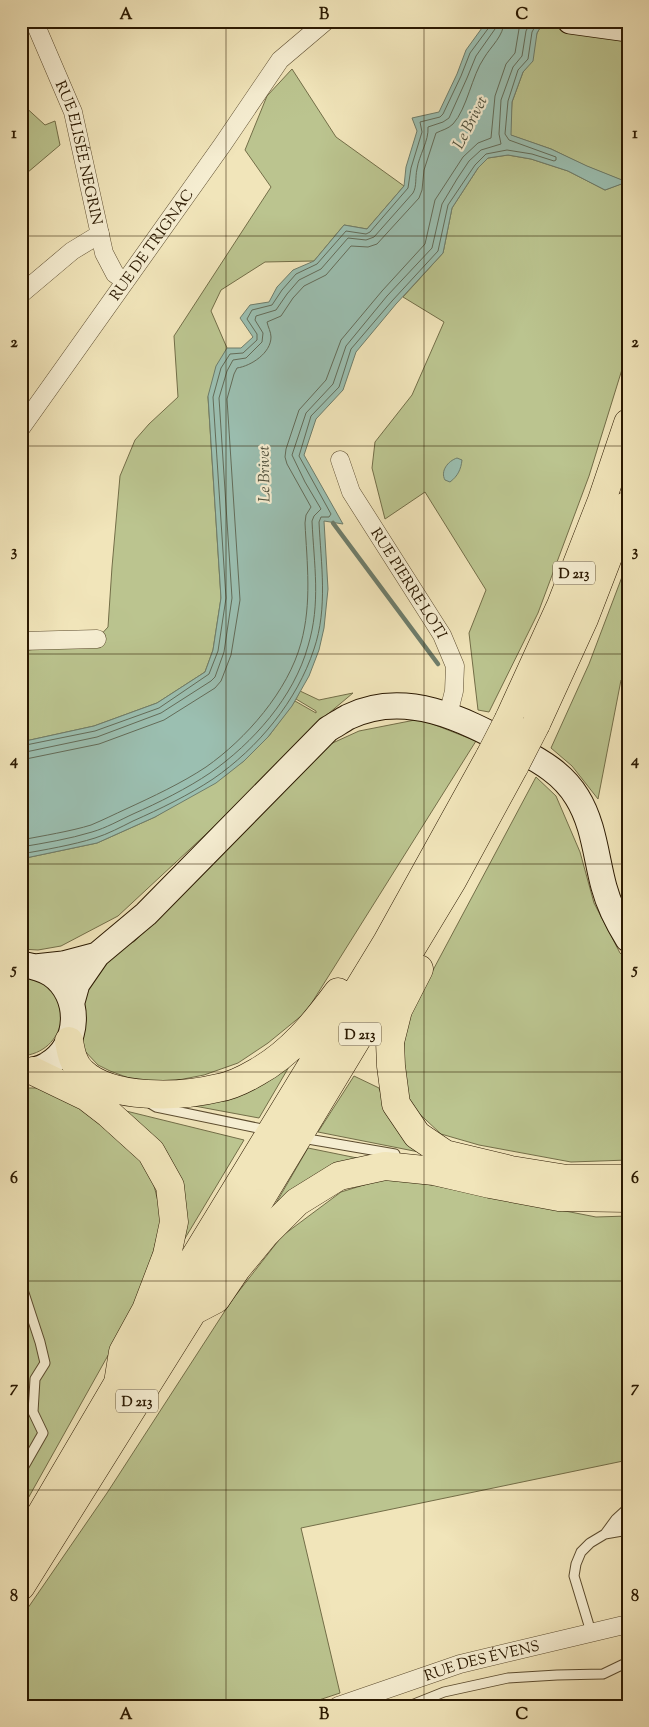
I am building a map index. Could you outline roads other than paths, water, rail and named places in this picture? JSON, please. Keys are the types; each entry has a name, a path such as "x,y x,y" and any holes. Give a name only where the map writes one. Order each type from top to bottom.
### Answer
{"main road":[{"path":"576,22 628,29"},
{"name":"D 213","path":"502,760 509,719 561,605 602,500 628,423"},
{"name":"D 213","path":"21,1548 118,1383 284,1134 441,874 502,760 536,724 584,618 628,505"},
{"path":"72,1002 77,984 97,955 146,914 328,729 349,717 365,711 388,707 410,706 448,715 473,725 550,767 567,782 578,798 589,822 604,889 616,920 628,939"},
{"path":"28,965 51,974 64,986 72,1002 74,1021 70,1041 72,1056 81,1072 110,1088 129,1092 172,1094 219,1088 258,1072 299,1041 316,1021 362,956 408,884 441,874 450,906 398,1010 390,1042 396,1104 417,1135 445,1154 511,1170 567,1179 628,1179"},
{"path":"28,965 63,964 97,955"},
{"path":"27,1072 48,1065 70,1041"},
{"path":"27,1072 87,1098 109,1114 150,1152 170,1186 174,1222 167,1255 146,1310 123,1352 118,1383"},
{"name":"D 213","path":"21,1586 193,1311 284,1134"},
{"path":"193,1311 216,1299 237,1268 259,1241 297,1202 339,1176 385,1166 426,1166 490,1184 559,1197 628,1198"}],"street":[{"name":"RUE ELISÉE NEGRIN","path":"34,21 73,112 104,253 114,274 125,281"},
{"name":"RUE DE TRIGNAC","path":"21,428 223,144 280,60 326,21"},
{"path":"21,294 72,251 100,234"},
{"name":"RUE PIERRE LOTI","path":"340,460 351,492 442,635 455,666 454,691 448,715"},
{"path":"21,641 97,639"},
{"name":"RUE DES ÉVENS","path":"338,1706 460,1664 628,1624"}],"lane":[{"path":"129,1092 156,1107 401,1156"},
{"path":"21,1284 45,1363 35,1379 33,1412 43,1433 23,1468"},
{"path":"605,1534 616,1519 628,1508"},
{"path":"592,1632 574,1576 576,1564 581,1552 590,1543 628,1519"},
{"path":"605,1534 628,1525"},
{"path":"605,1534 628,1530"},
{"path":"409,1706 444,1692 508,1678 557,1674 602,1674 628,1662"}],"water":[{"name":"Le Brivet","path":"487,21 544,21 537,33 533,61 523,72 512,102 511,135 551,149 627,182 605,190 568,171 531,159 508,155 488,158 478,168 452,208 443,253 396,304 356,352 343,390 316,419 304,455 343,524 324,521 328,589 324,628 319,650 309,676 292,706 268,737 244,761 216,783 155,817 97,843 21,859 21,742 94,726 157,703 205,672 213,650 221,598 208,396 216,366 227,348 241,348 253,337 240,318 250,305 269,302 277,287 293,270 314,261 344,225 367,229 404,186 406,167 417,131 412,118 439,112 466,50"},
{"path":"457,458 462,460 459,472 450,482 445,480 444,470 451,461"}],"waterway":[{"path":"333,523 438,664"}]}
